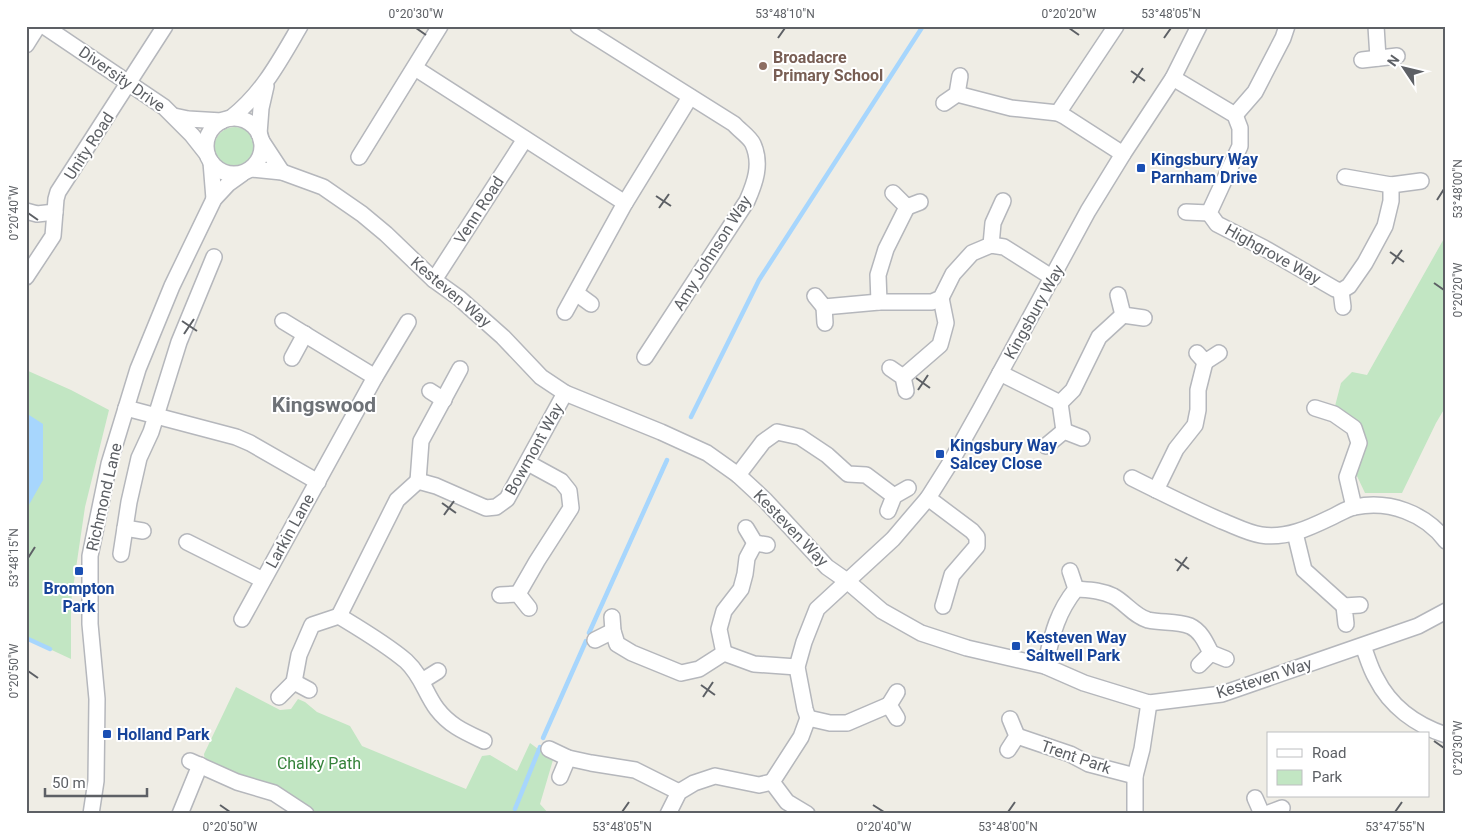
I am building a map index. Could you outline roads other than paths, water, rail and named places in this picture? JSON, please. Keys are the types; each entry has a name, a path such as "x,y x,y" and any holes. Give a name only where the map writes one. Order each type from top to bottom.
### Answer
{"street":[{"path":"26,45 38,26"},
{"name":"Diversity Drive","path":"44,26 130,82 164,107 192,135 209,158"},
{"name":"Unity Road","path":"26,277 52,236 58,192 165,26"},
{"path":"214,200 206,144 209,134 214,126 243,109 267,82 300,26"},
{"path":"359,157 378,140 415,68 440,26"},
{"name":"Amy Johnson Way","path":"578,26 734,124 753,143 758,164 754,184 747,202 645,357"},
{"name":"Kingsbury Way","path":"797,667 804,642 817,609 893,539 928,498 952,460 1088,211 1173,78 1199,26"},
{"path":"1173,78 1235,115 1255,92 1283,38 1287,26"},
{"path":"1376,26 1378,58"},
{"path":"1058,113 1112,28"},
{"path":"1362,60 1397,56"},
{"path":"415,68 625,203"},
{"path":"944,103 957,94 960,76"},
{"path":"209,158 217,169 234,175 246,172 257,163 261,155 261,108 267,82"},
{"path":"957,94 1011,108 1058,113 1123,154"},
{"path":"565,312 625,203 690,97"},
{"name":"Highgrove Way","path":"1208,213 1240,146 1240,128 1235,115"},
{"name":"Diversity Drive","path":"174,116 188,120 227,120"},
{"path":"227,120 241,119 250,123 257,130 282,172"},
{"name":"Venn Road","path":"434,280 525,139"},
{"name":"Kesteven Way","path":"246,172 282,172 323,187 362,214 386,234 434,280 459,298 503,337 541,377 565,393 707,453 738,475 765,500 827,567 847,581 882,612 921,633 967,648 1045,666 1084,683 1149,703 1222,694 1418,626 1446,611"},
{"name":"Richmond Lane","path":"90,814 96,781 96,699 90,624 90,556 109,464 138,370 172,286 214,200 228,184 246,172"},
{"path":"1345,177 1390,185 1421,181"},
{"name":"Highgrove Way","path":"1186,212 1208,213 1218,224 1335,289 1341,290 1349,286 1365,263 1385,226 1391,201 1390,185"},
{"path":"879,302 878,275 886,249 913,204 892,194"},
{"path":"991,245 993,223 1003,201"},
{"path":"26,212 36,214 55,212"},
{"path":"890,368 904,384 940,345 946,323 941,298 953,274 972,253 991,245 1004,247 1053,278"},
{"path":"156,416 179,342 214,257"},
{"name":"Highgrove Way","path":"1341,290 1343,307"},
{"path":"576,293 591,304"},
{"path":"1118,295 1123,315"},
{"path":"826,322 819,302 932,302 941,298"},
{"path":"1060,403 1073,390 1100,337 1108,327 1123,315 1144,318"},
{"path":"283,321 375,376"},
{"name":"Larkin Lane","path":"242,618 375,376 408,322"},
{"path":"292,358 305,334"},
{"path":"1156,490 1176,449 1195,425 1198,410 1201,358 1219,353"},
{"path":"279,696 294,682 299,655 312,625 339,616 397,500 418,481 421,441 460,369"},
{"path":"1000,373 1060,403"},
{"path":"430,391 444,400"},
{"name":"Bowmont Way","path":"418,481 436,486 486,508 496,507 507,500 565,393"},
{"path":"1060,403 1064,431"},
{"name":"Larkin Lane","path":"126,408 236,437 318,482"},
{"path":"1315,408 1334,414 1354,428 1359,443 1347,477 1354,507"},
{"name":"Richmond Lane","path":"122,554 125,528 139,458 156,416"},
{"path":"1064,431 1082,438"},
{"path":"1046,446 1064,431"},
{"path":"738,475 764,442 777,432 800,438 827,455 848,474 866,475 894,496"},
{"path":"518,594 537,560 571,508 569,491 561,481 528,463"},
{"path":"1132,478 1250,532 1277,536 1295,533 1354,507 1382,505 1404,509 1444,533"},
{"path":"888,511 894,496 908,488"},
{"path":"928,498 972,531 977,537 977,546 952,575 942,607"},
{"name":"Richmond Lane","path":"125,528 143,531"},
{"path":"724,653 719,629 724,611 741,589 747,558 761,544 746,528"},
{"path":"1295,533 1304,570 1344,606 1346,624"},
{"name":"Larkin Lane","path":"187,542 263,580"},
{"path":"1070,571 1076,589"},
{"path":"1076,589 1097,590 1114,597 1131,611 1147,620 1170,622 1191,627 1202,635 1211,653 1226,659"},
{"path":"1045,666 1054,628 1064,604 1076,589"},
{"path":"500,594 518,594"},
{"path":"518,594 529,608"},
{"path":"1344,606 1360,605"},
{"path":"339,616 372,636 406,662 422,681 437,709 456,728 484,741"},
{"path":"595,640 612,624 617,644 632,653 681,673 699,669 724,653"},
{"path":"1363,646 1376,678 1391,702 1415,721 1446,735"},
{"path":"668,814 679,792 694,783 715,776 759,784 772,782 801,738 808,718 797,667 754,664 724,653"},
{"path":"1199,665 1211,653"},
{"path":"422,681 438,671"},
{"path":"294,682 309,690"},
{"path":"808,718 830,723 847,723 893,711 897,692"},
{"path":"1135,814 1135,776 1142,749 1149,703"},
{"path":"1008,750 1017,736 1010,719"},
{"name":"Trent Park","path":"1017,736 1070,754 1090,764 1135,776"},
{"path":"549,748 568,758 607,767 635,770 679,792"},
{"path":"560,777 568,758"},
{"path":"180,814 195,763 237,782 274,793 306,814"},
{"path":"772,782 787,802 807,814"},
{"path":"1255,798 1264,814 1282,808"}],"water":[{"path":"26,413 43,424 43,480 26,510"}],"waterway":[{"path":"691,417 759,280 923,26"},
{"path":"589,633 667,460"},
{"path":"26,638 50,649"},
{"path":"543,738 586,641"},
{"path":"515,809 540,747"}],"place":[{"name":"Broadacre Primary School","path":"763,66"},
{"name":"Kingsbury Way Parnham Drive","path":"1141,168"},
{"name":"Kingsbury Way Salcey Close","path":"940,454"},
{"name":"Brompton Park","path":"79,571"},
{"name":"Kesteven Way Saltwell Park","path":"1016,646"},
{"name":"Holland Park","path":"107,734"}],"district":[{"name":"Kingswood","path":"324,405"}],"park label":[{"name":"Chalky Path","path":"319,763"}]}
